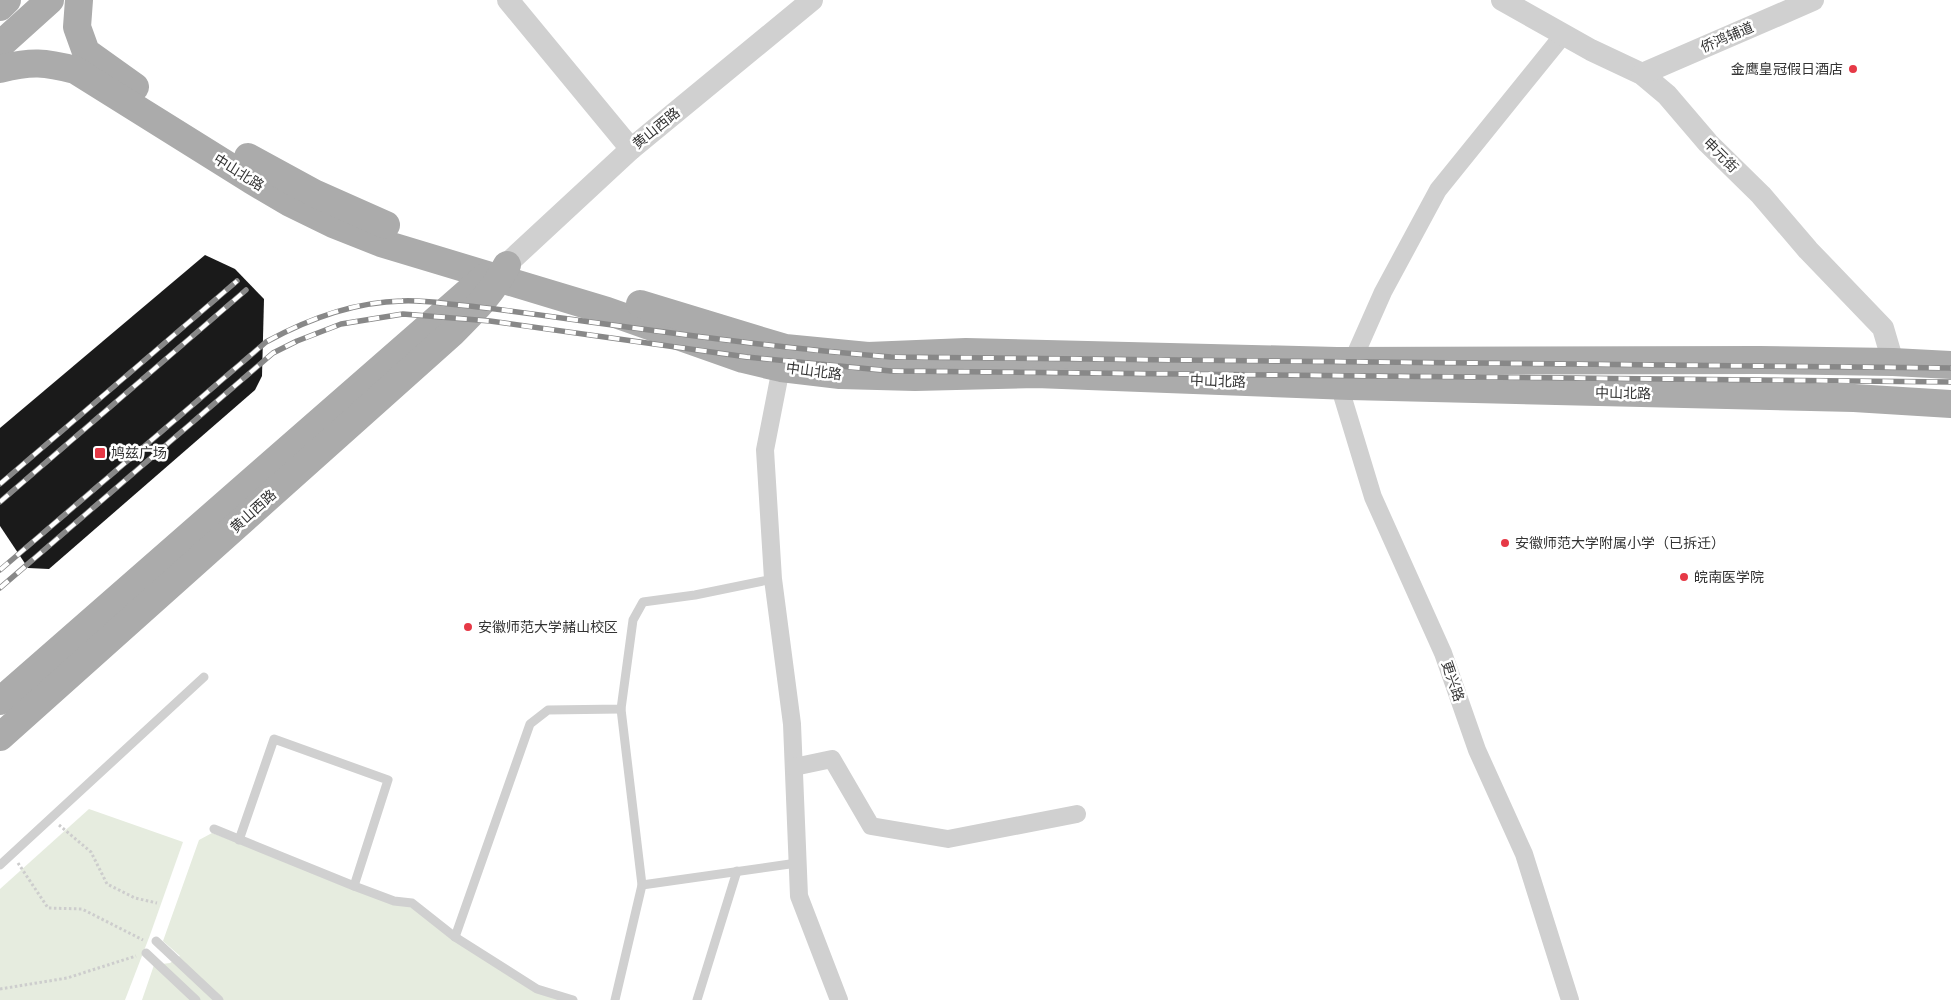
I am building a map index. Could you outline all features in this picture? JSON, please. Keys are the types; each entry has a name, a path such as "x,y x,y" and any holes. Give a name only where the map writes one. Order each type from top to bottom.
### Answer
{"main road":[{"path":"0,7 7,0"},
{"path":"0,45 50,0"},
{"name":"中山北路","path":"80,0 77,27 86,52 134,86 253,160 314,193 498,273 744,359 781,368 840,375 915,377 1343,369 1951,404"},
{"name":"中山北路","path":"0,69 17,65 47,63 75,70 290,203 333,224 381,243 498,273"},
{"path":"498,273 785,348 868,356 966,352 1343,369 1660,359 1893,362 1951,365"},
{"name":"黄山西路","path":"0,701 498,273"},
{"name":"黄山西路","path":"0,737 452,332 485,300 498,273"}],"street":[{"path":"508,0 631,148"},
{"name":"黄山西路","path":"498,273 631,148 812,0"},
{"name":"申元街","path":"1502,0 1642,74 1667,95 1708,143 1761,195 1808,250 1883,328 1893,362"},
{"name":"侨鸿辅道","path":"1642,74 1813,0"},
{"path":"1343,369 1438,190 1564,34"},
{"path":"781,368 765,450 772,579 792,724 799,896 839,1000"},
{"name":"更兴路","path":"1343,369 1373,497 1443,653 1477,750 1524,854 1570,1000"},
{"path":"794,767 832,759 871,826 929,836 948,839 1078,814"}],"lane":[{"path":"615,1000 642,885 621,709 633,620 643,602 772,579"},
{"path":"0,865 204,677"},
{"path":"455,937 530,724 548,710 621,709"},
{"path":"239,840 274,738 388,780 354,886"},
{"path":"214,829 394,901 412,903 455,937 536,989 573,1000"},
{"path":"642,885 797,863"},
{"path":"697,1000 737,871"},
{"path":"156,941 219,1000"},
{"path":"146,953 196,1000"}],"path":[{"path":"51,818 91,852 107,884 135,898 157,903"},
{"path":"12,854 48,908 82,909 139,940 156,941"},
{"path":"0,989 67,978 146,953"}],"shaded area":[{"path":"89,809 183,842 125,1000 0,1000 0,889"},
{"path":"212,833 394,901 412,903 537,989 578,1000 142,1000 154,965 170,963 180,956 163,941 199,840"}],"building":[{"path":"205,255 235,269 264,299 262,376 255,390 49,569 28,568 0,526 0,428"}],"railway":[{"path":"0,484 237,281"},
{"path":"0,502 246,290"},
{"path":"0,570 266,342 298,326 331,313 384,302 423,301 737,341 891,357 1951,368"},
{"path":"0,588 273,353 297,341 341,324 403,314 490,321 747,357 891,371 1951,382"}],"place":[{"name":"金鹰皇冠假日酒店","path":"1853,69"},
{"name":"鸠兹广场","path":"100,453"},
{"name":"安徽师范大学附属小学（已拆迁）","path":"1505,543"},
{"name":"皖南医学院","path":"1684,577"},
{"name":"安徽师范大学赭山校区","path":"468,627"}]}
